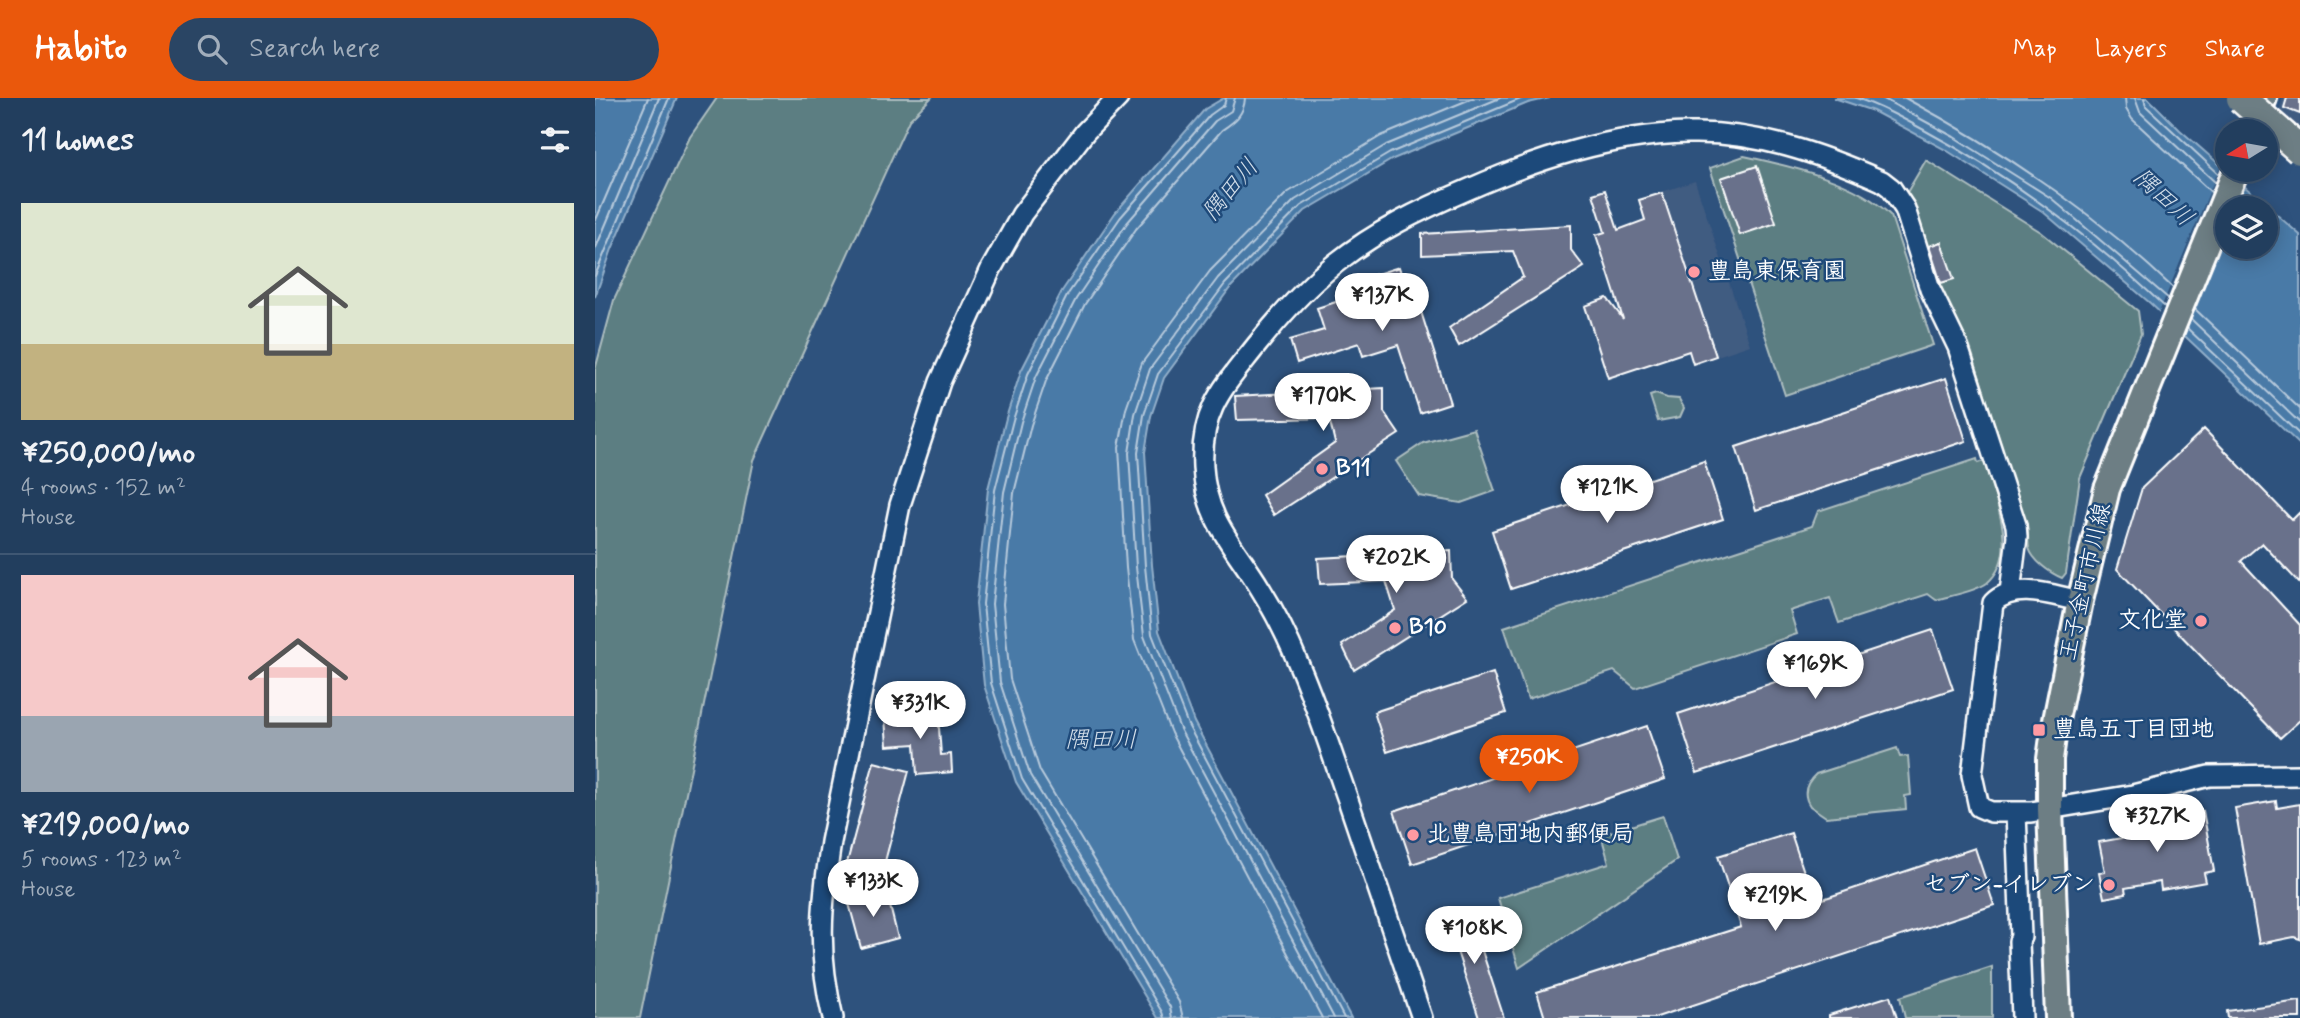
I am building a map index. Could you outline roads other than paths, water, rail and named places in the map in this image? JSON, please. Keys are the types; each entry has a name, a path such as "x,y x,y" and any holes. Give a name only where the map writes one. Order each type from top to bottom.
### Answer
{"highway":[{"path":"2241,98 2300,150"},
{"path":"2253,98 2300,142"}],"main road":[{"path":"2256,119 2264,98"},
{"name":"王子金町市川線","path":"2058,1018 2050,759 2080,601 2107,489 2231,182"}],"street":[{"path":"833,1018 825,984 821,934 824,889 886,567 914,458 940,382 965,324 991,269 1022,214 1084,132 1118,98"},
{"path":"1422,1018 1308,687 1274,611 1218,526 1209,502 1203,471 1206,422 1210,409 1223,388 1278,318 1325,272 1361,244 1397,222 1522,166 1585,148 1648,136 1708,133 1766,141 1809,152 1882,181 1891,188 1905,209 1930,289 1958,346 2016,525 2010,592"},
{"path":"2080,601 2032,592 2010,592 1997,598 1991,609 1972,775 1979,807 1991,812 2016,813 2133,795 2209,776 2300,775"},
{"path":"2016,813 2022,1018"}],"water":[{"path":"595,98 677,98 612,249 595,297"},
{"name":"隅田川","path":"1224,98 1550,98 1528,103 1393,159 1305,211 1230,288 1164,378 1151,416 1145,452 1159,631 1194,722 1351,1018 1158,1018 1016,782 984,685 976,604 988,489 1021,371 1062,291 1115,213 1205,109"},
{"path":"1834,98 2148,98 2215,161 2215,182 2239,182 2255,196 2215,196 2215,259 2278,259 2278,216 2300,235 2300,445 2150,303 2042,211 1946,150 1873,111"}],"place":[{"name":"豊島東保育園","path":"1694,272"},
{"name":"B11","path":"1322,469"},
{"name":"文化堂","path":"2201,621"},
{"name":"B10","path":"1395,628"},
{"name":"豊島五丁目団地","path":"2039,730"},
{"name":"北豊島団地内郵便局","path":"1413,835"},
{"name":"セブン-イレブン","path":"2109,885"}]}
